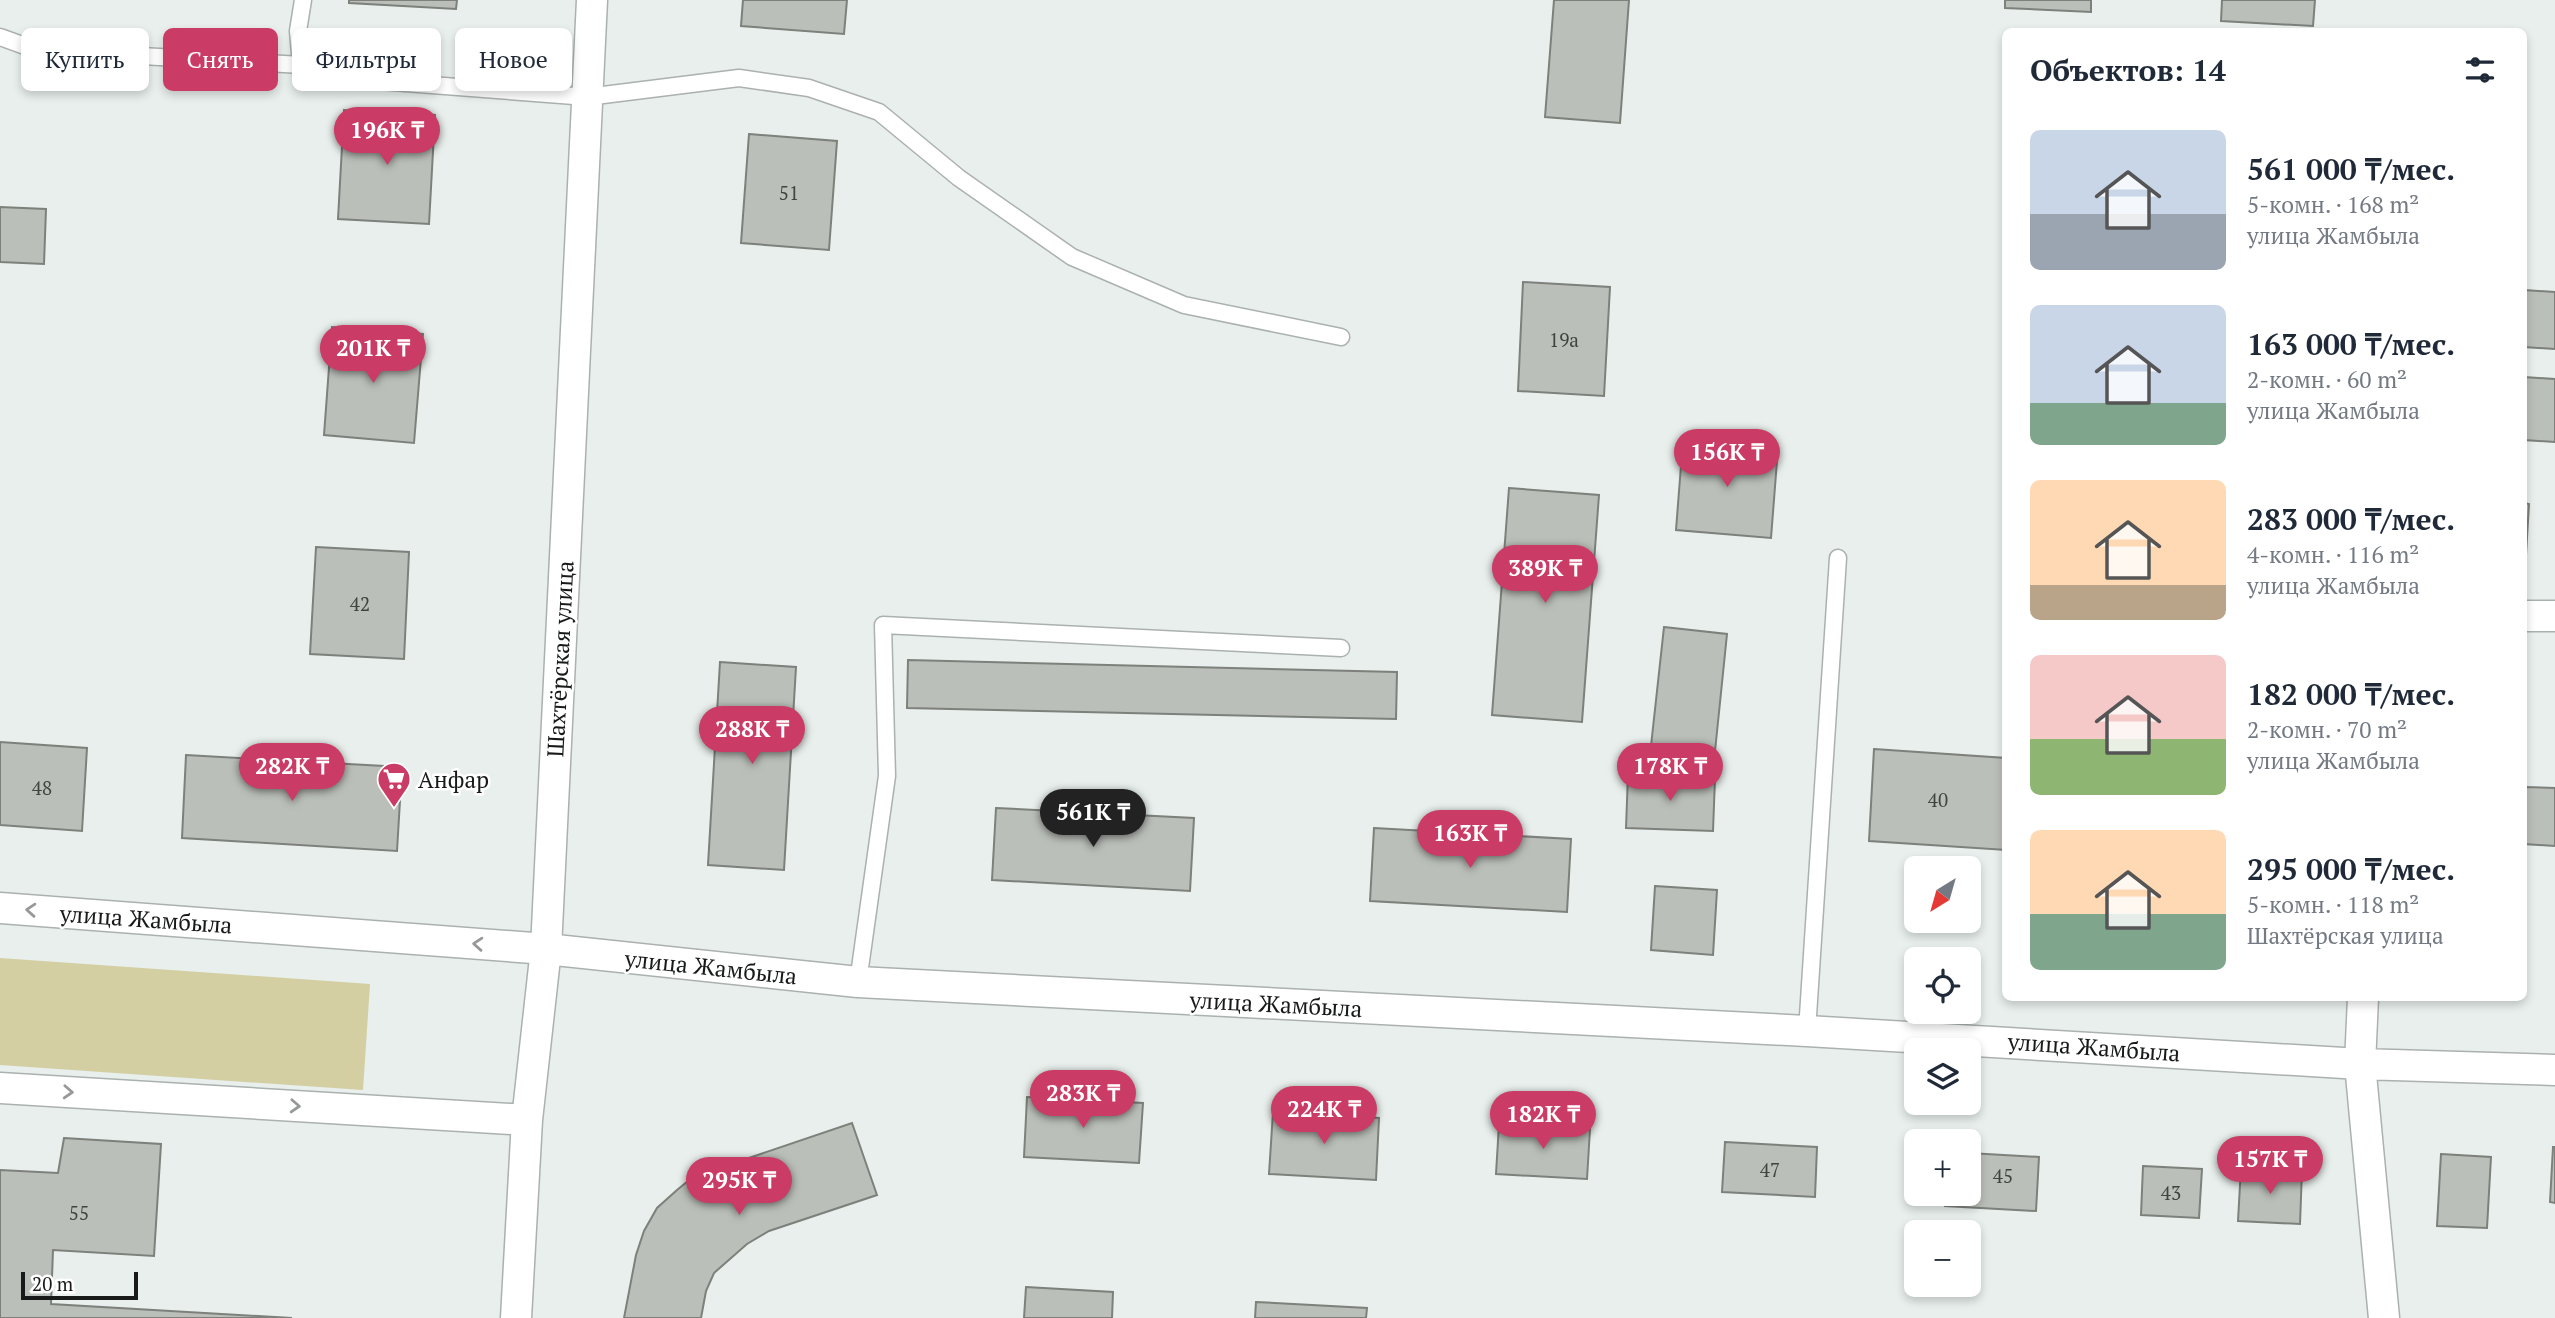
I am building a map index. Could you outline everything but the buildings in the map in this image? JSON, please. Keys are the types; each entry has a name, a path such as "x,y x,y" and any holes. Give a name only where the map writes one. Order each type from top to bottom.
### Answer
{"street":[{"name":"Шахтёрская улица","path":"516,1318 527,1120 546,949 593,0"},
{"path":"2527,616 2555,616"},
{"name":"улица Жамбыла","path":"0,908 546,949 858,982 1807,1031 2360,1064 2555,1070"},
{"path":"2363,1001 2360,1064 2384,1318"},
{"path":"0,1088 527,1120"}],"lane":[{"path":"298,28 303,0"},
{"path":"0,37 36,50 292,64"},
{"path":"441,86 587,97 739,78 809,88 879,112 959,178 1072,257 1184,305 1340,337"},
{"path":"1807,1031 1838,558"},
{"path":"858,982 887,776 883,625 1341,649"}],"shaded area":[{"path":"0,958 370,984 363,1090 0,1065"}],"place":[{"name":"Анфар","path":"394,809"}]}
